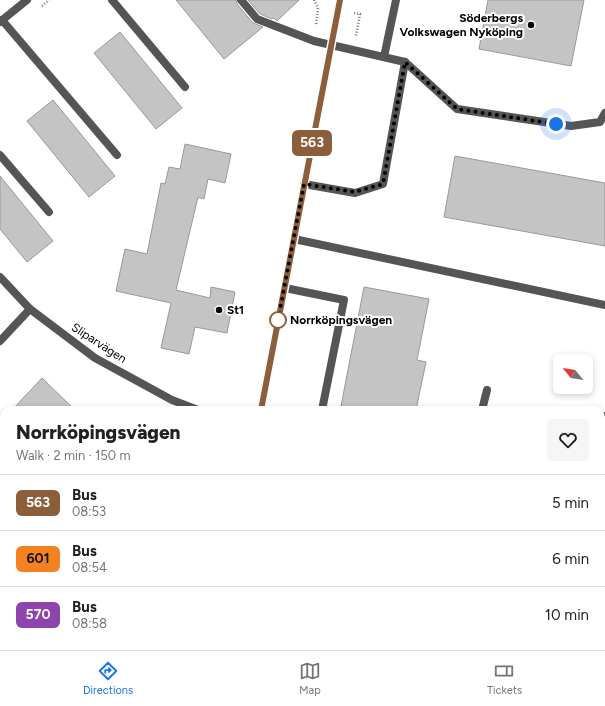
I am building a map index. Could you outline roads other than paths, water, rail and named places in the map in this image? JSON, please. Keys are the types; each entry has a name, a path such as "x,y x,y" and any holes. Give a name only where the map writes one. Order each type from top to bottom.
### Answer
{"street":[{"path":"27,0 1,21 117,156"},
{"path":"112,0 185,87"},
{"path":"241,0 257,19 314,40 405,62 457,109 571,126 600,122 605,113"},
{"path":"262,406 340,0"},
{"path":"384,58 396,0"},
{"path":"304,184 355,192 383,184 405,62"},
{"path":"0,155 49,212"},
{"path":"294,239 605,305"},
{"name":"Sliparvägen","path":"0,277 30,309 95,358 172,400 188,406"},
{"path":"285,288 344,300 323,406"},
{"path":"0,340 30,309"},
{"path":"483,406 487,390"}],"place":[{"name":"Söderbergs Volkswagen Nyköping","path":"531,25"},
{"name":"St1","path":"219,310"},
{"name":"Norrköpingsvägen","path":"278,320"}]}
